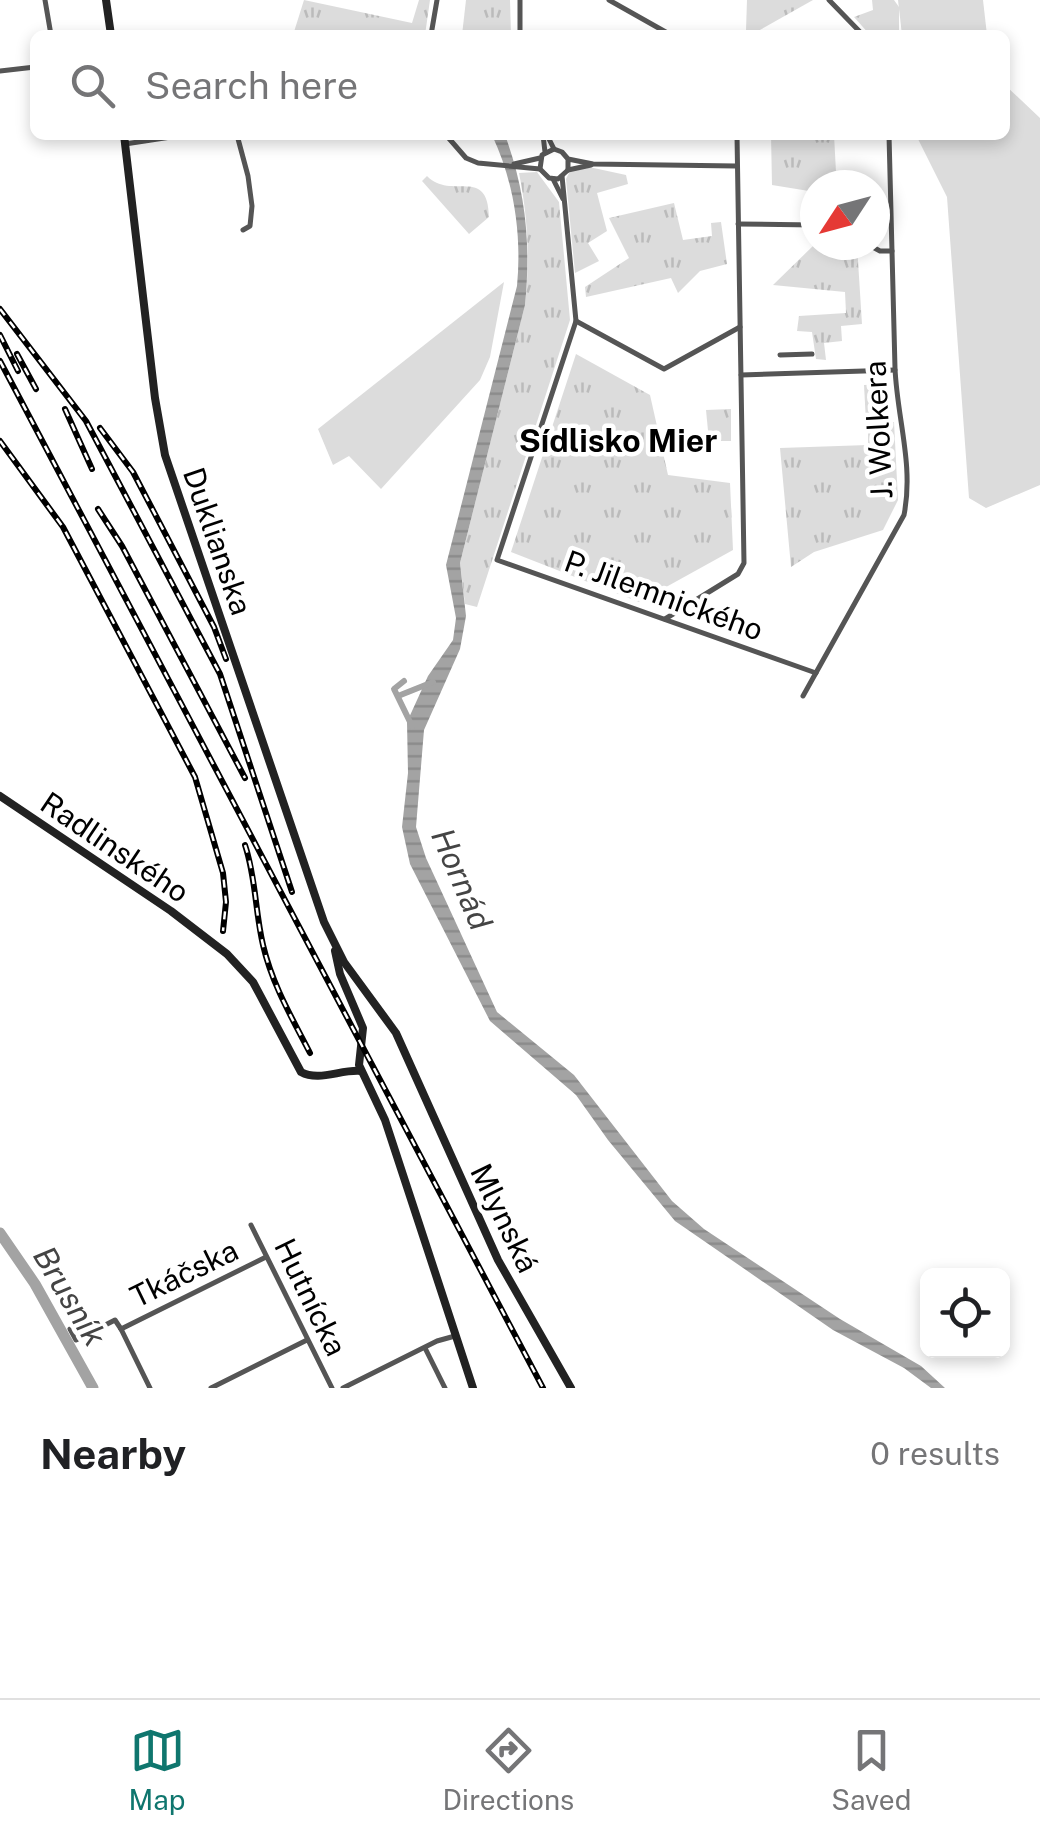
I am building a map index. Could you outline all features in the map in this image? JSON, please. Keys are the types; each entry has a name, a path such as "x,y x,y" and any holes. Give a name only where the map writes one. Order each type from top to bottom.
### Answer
{"street":[{"path":"46,0 50,30"},
{"path":"106,0 110,30"},
{"path":"431,30 437,0"},
{"path":"520,0 520,30"},
{"path":"609,0 662,30"},
{"path":"830,0 858,30"},
{"path":"0,71 30,68"},
{"name":"Duklianska","path":"124,140 152,380 167,462 334,946"},
{"path":"239,140 252,206 250,226 243,230"},
{"path":"451,140 466,158 496,165 527,164 554,150 562,152 568,160 568,170"},
{"path":"540,170 544,140"},
{"path":"548,140 554,150"},
{"path":"665,619 738,574 744,566 736,140"},
{"name":"J. Wolkera","path":"803,696 904,515 908,493 908,462 895,370 889,140"},
{"path":"568,160 594,164 737,166"},
{"path":"527,164 553,179 565,204"},
{"path":"553,179 568,170 594,164"},
{"path":"562,176 576,321 664,369 740,327"},
{"path":"738,224 800,225"},
{"name":"P. Jilemnického","path":"576,321 497,560 816,674"},
{"path":"780,355 812,354"},
{"path":"741,375 895,370"},
{"name":"Radlinského","path":"0,796 204,935 253,982 301,1072 315,1077 362,1071"},
{"path":"334,946 338,968 363,1028 359,1060 362,1071 385,1120 473,1388"},
{"name":"Mlynská","path":"334,946 396,1033 498,1260 571,1388"},
{"path":"353,1005 368,995"},
{"name":"Hutnícka","path":"250,1226 332,1388"},
{"name":"Tkáčska","path":"70,1329 76,1340 115,1320 121,1329 266,1257"},
{"path":"121,1329 150,1388"},
{"path":"343,1388 455,1336"},
{"path":"211,1388 307,1340"},
{"path":"426,1348 445,1388"}],"green space":[{"path":"304,0 412,23 419,0 430,0 426,30 295,30"},
{"path":"466,0 510,0 511,30 463,30"},
{"path":"747,0 813,0 760,30 746,30"},
{"path":"872,0 894,0 899,7 899,30 866,30 854,17 873,10"},
{"path":"898,0 983,0 986,30 901,30"},
{"path":"1010,90 1040,118 1040,485 986,508 969,498 947,197 918,140 1010,140"},
{"path":"771,140 834,140 836,170 800,170 800,190 772,185"},
{"path":"589,167 626,175 628,184 597,193 607,231 588,243 599,261 575,273 566,179 570,171"},
{"path":"537,172 559,202 570,320 477,607 465,604 460,563 525,305 527,239 519,173"},
{"path":"427,176 447,186 482,192 489,217 469,234 422,181"},
{"path":"674,203 683,240 712,236 711,223 721,222 727,264 700,271 678,293 671,278 586,297 585,287 629,258 609,218"},
{"path":"800,259 858,260 862,324 841,326 842,341 824,343 826,360 816,359 812,332 797,331 799,316 846,313 845,292 773,285"},
{"path":"504,282 490,357 480,380 381,489 349,456 333,465 318,429"},
{"path":"576,354 650,395 668,475 730,483 733,550 639,602 511,552"},
{"path":"883,384 885,420 866,422 864,385"},
{"path":"731,409 731,441 709,441 706,410"},
{"path":"894,422 898,500 883,530 814,552 791,567 780,448 868,445 868,424"}],"shaded area":[{"path":"494,140 507,140 522,198 527,239 525,305 460,563 466,616 460,649 424,730 416,827 426,858 497,1012 574,1075 672,1201 704,1229 840,1319 921,1366 945,1388 931,1388 904,1368 833,1330 675,1221 576,1095 490,1021 410,864 402,827 408,773 407,722 428,676 453,640 456,618 446,565 517,286 515,209"}],"waterway":[{"path":"404,681 394,689 412,726"},
{"path":"398,696 433,682"},
{"name":"Brusník","path":"0,1233 35,1284 93,1388"}],"railway":[{"path":"0,309 86,421 220,674 292,892"},
{"path":"0,335 18,371"},
{"path":"17,354 36,389"},
{"path":"0,361 543,1388"},
{"path":"65,409 92,469"},
{"path":"100,428 133,472 214,627 226,659"},
{"path":"0,441 63,527 195,777 223,873 223,931"},
{"path":"98,509 122,546 245,778"},
{"path":"245,845 267,959 310,1053"}],"district":[{"name":"Sídlisko Mier","path":"618,440"}],"water label":[{"name":"Hornád","path":"462,879"}]}
